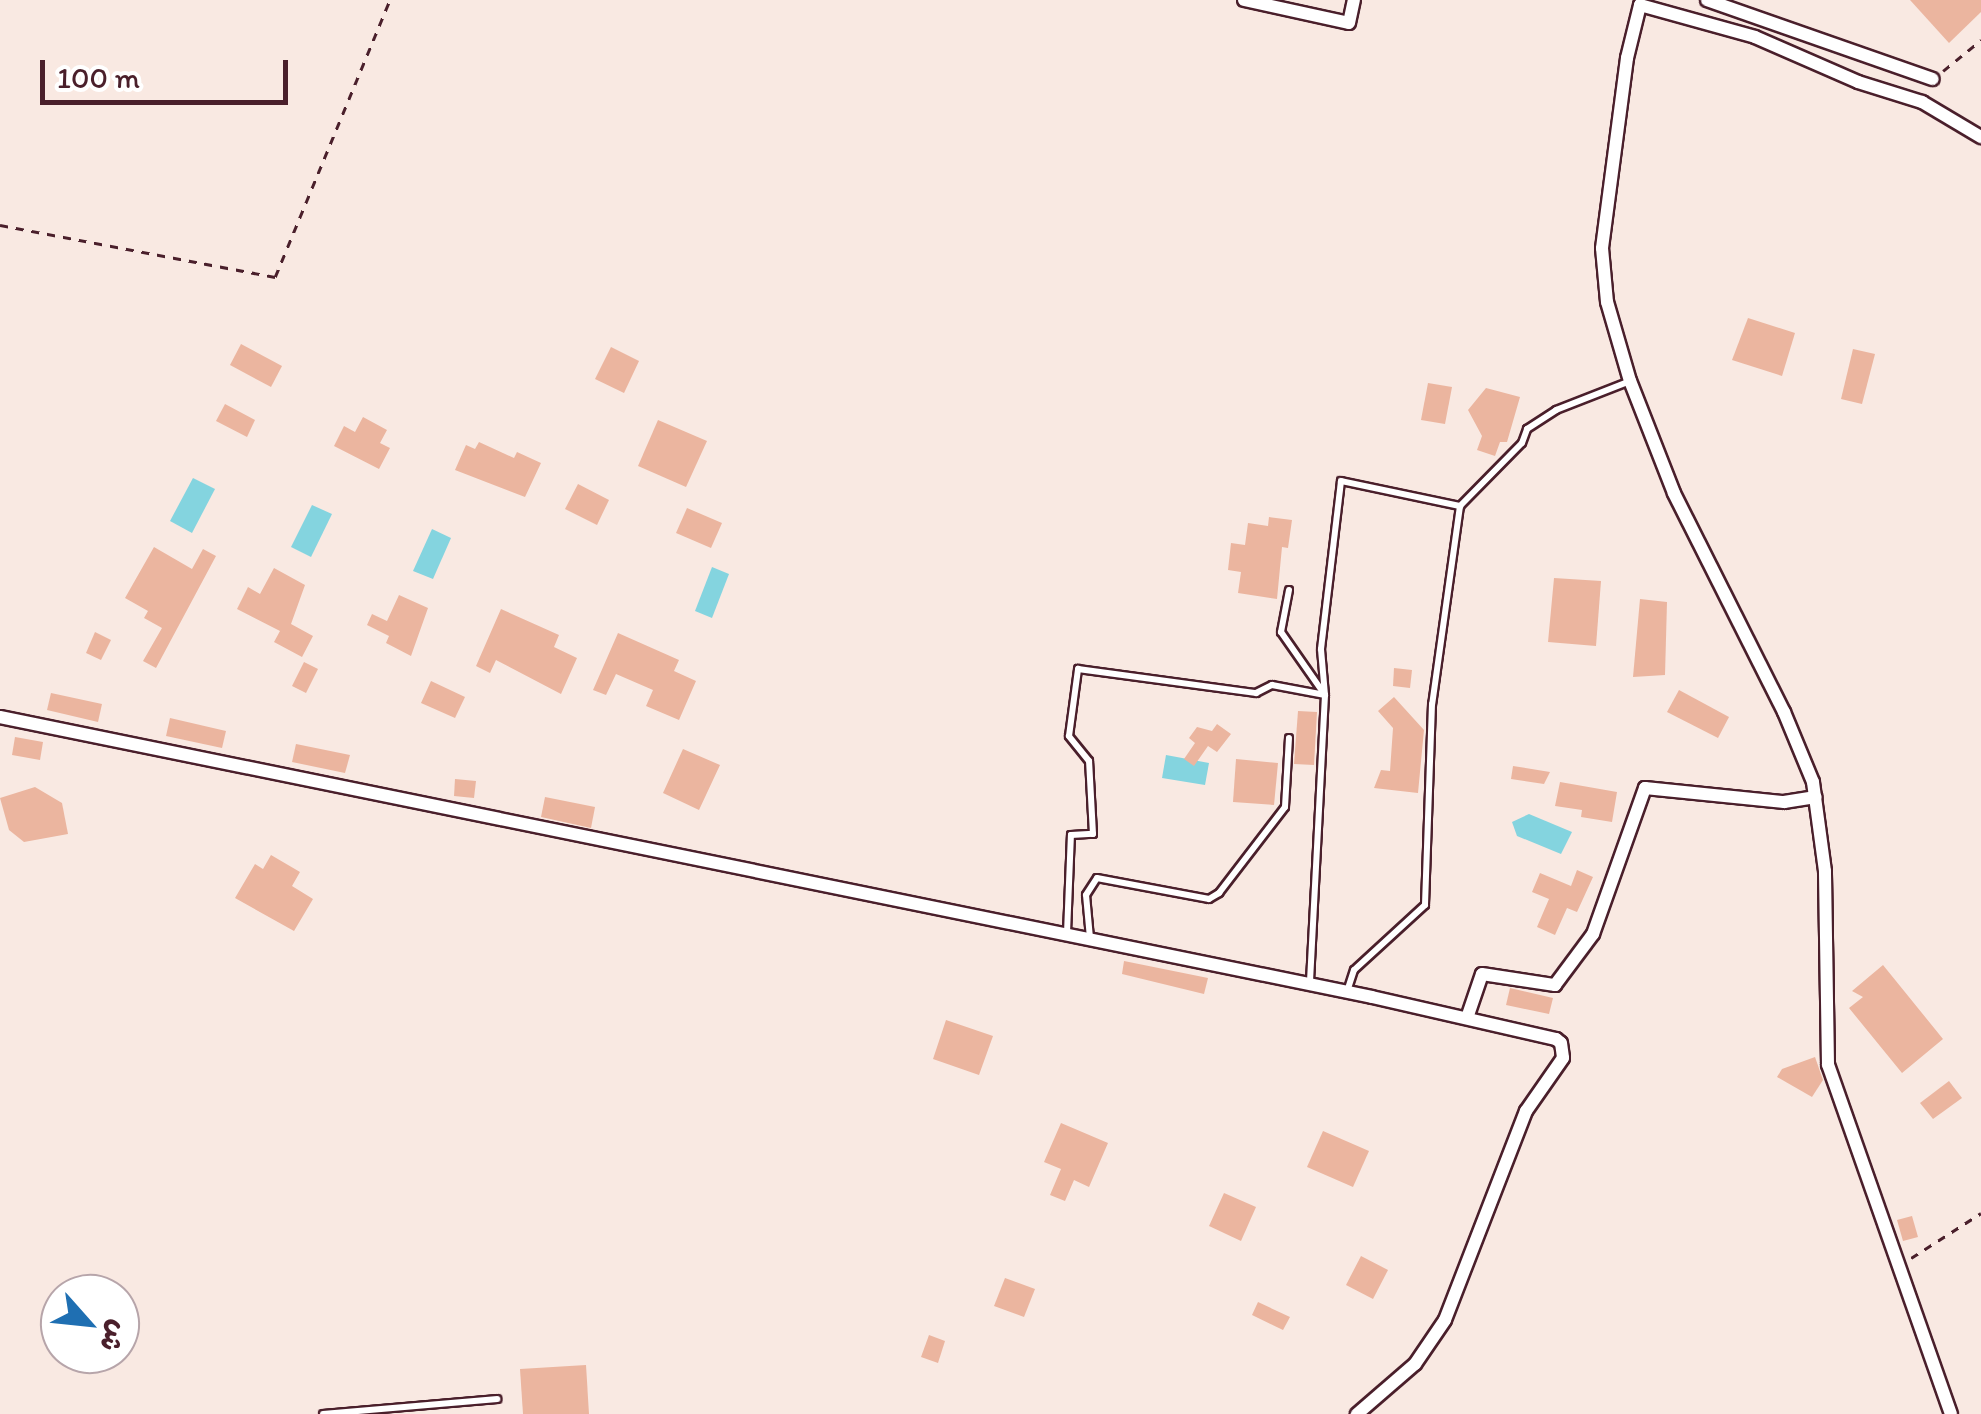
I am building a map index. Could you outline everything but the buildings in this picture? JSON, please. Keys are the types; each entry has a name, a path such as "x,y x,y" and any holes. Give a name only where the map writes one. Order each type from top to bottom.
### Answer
{"street":[{"path":"1244,0 1349,23 1354,0"},
{"path":"1707,0 1933,79"},
{"path":"1951,1414 1897,1267 1825,1048 1824,872 1816,798 1801,749 1674,493 1630,381 1607,302 1602,248 1627,58 1641,2 1755,37 1858,82 1922,102 1981,138"},
{"path":"0,717 1310,984 1556,1039 1562,1043 1563,1058 1526,1111 1476,1250 1430,1346 1357,1414"},
{"path":"1467,1018 1482,974 1555,985 1593,934 1645,788 1784,802 1816,798"}],"lane":[{"path":"1347,992 1354,970 1425,905 1432,704 1460,506 1522,443 1527,429 1556,410 1630,381"},
{"path":"1310,984 1325,694 1321,649 1341,480 1460,506"},
{"path":"1289,590 1281,632 1325,694"},
{"path":"1067,935 1071,835 1093,834 1089,762 1069,736 1078,669 1256,692 1272,685 1325,694"},
{"path":"1090,940 1086,894 1097,878 1209,899 1220,893 1285,806 1289,738"},
{"path":"323,1414 496,1399"}],"path":[{"path":"0,225 275,277 390,0"},
{"path":"1933,79 1981,40"},
{"path":"1897,1267 1981,1212"}],"water":[{"path":"193,478 215,489 192,533 170,521"},
{"path":"312,505 332,514 311,557 291,547"},
{"path":"432,529 451,538 433,579 413,571"},
{"path":"712,567 729,574 712,618 695,611"},
{"path":"1166,755 1209,763 1205,785 1162,778"},
{"path":"1529,814 1572,832 1561,854 1517,836 1512,822"}]}
